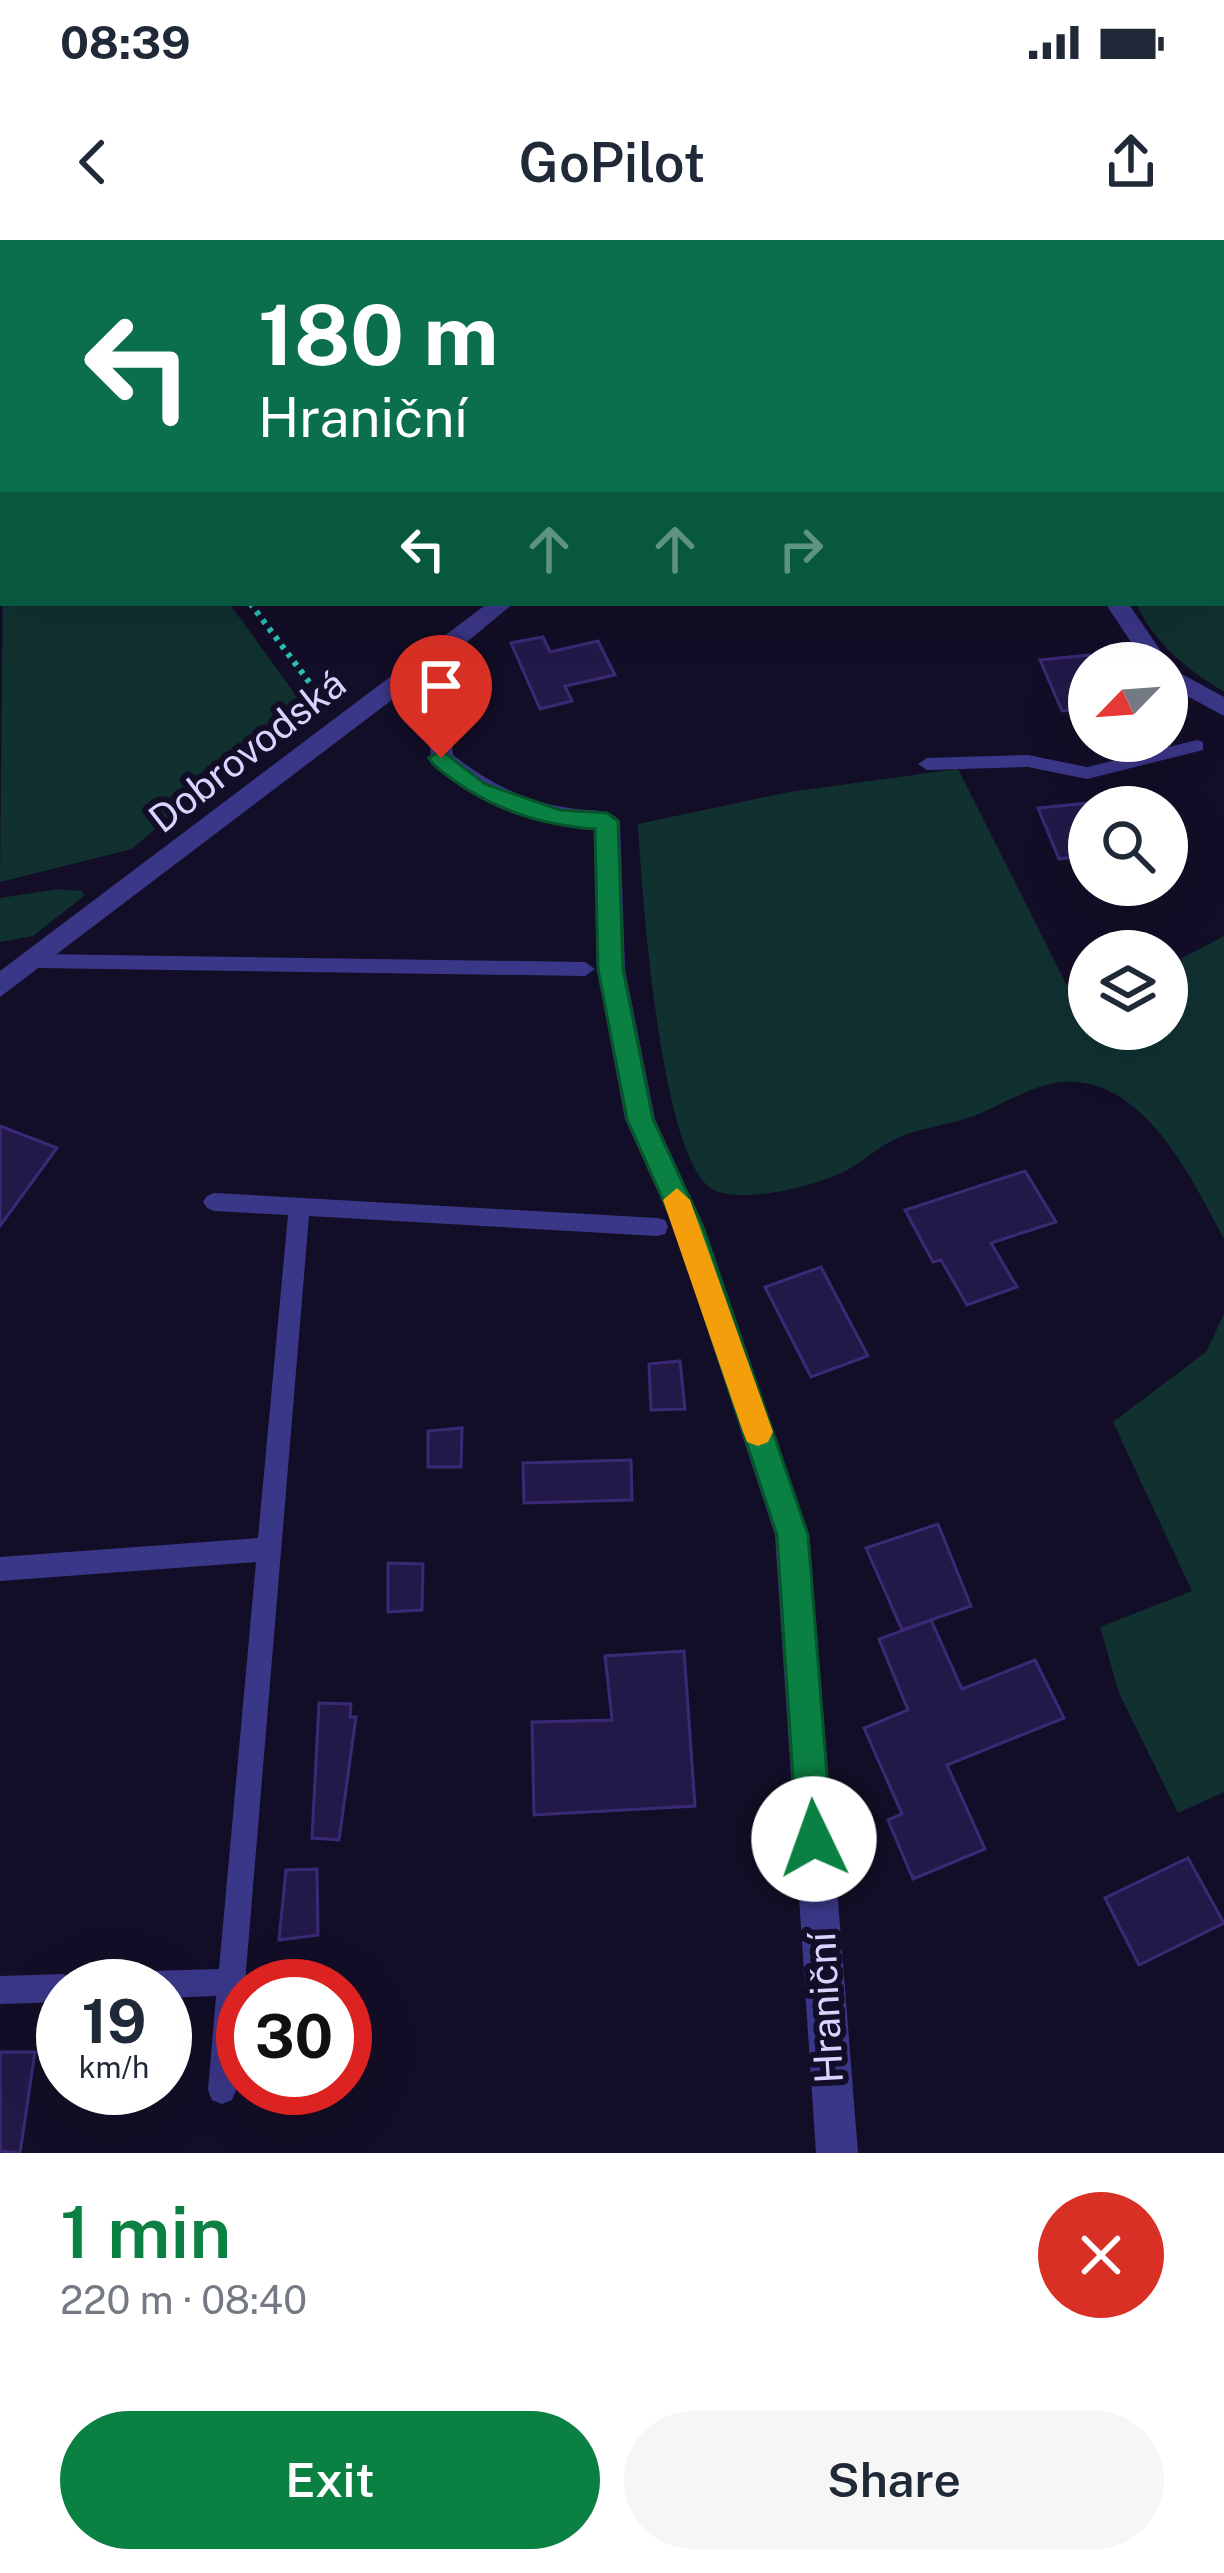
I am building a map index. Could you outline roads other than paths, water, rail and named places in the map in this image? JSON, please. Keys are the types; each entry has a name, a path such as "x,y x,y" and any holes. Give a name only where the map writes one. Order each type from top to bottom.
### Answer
{"street":[{"name":"Dobrovodská","path":"0,986 39,961 499,606"},
{"path":"1118,606 1143,642"},
{"name":"Hraniční","path":"449,646 437,708 441,758 477,790 559,818 607,821 611,969 640,1119 689,1227 793,1535 837,2153"},
{"path":"1188,687 1224,708"}],"lane":[{"path":"927,764 1028,761 1087,773 1197,746"},
{"path":"39,961 585,969"},
{"path":"214,1202 657,1227"},
{"path":"234,1959 299,1210"},
{"path":"0,1569 269,1549"},
{"path":"0,1990 36,1989"}]}
